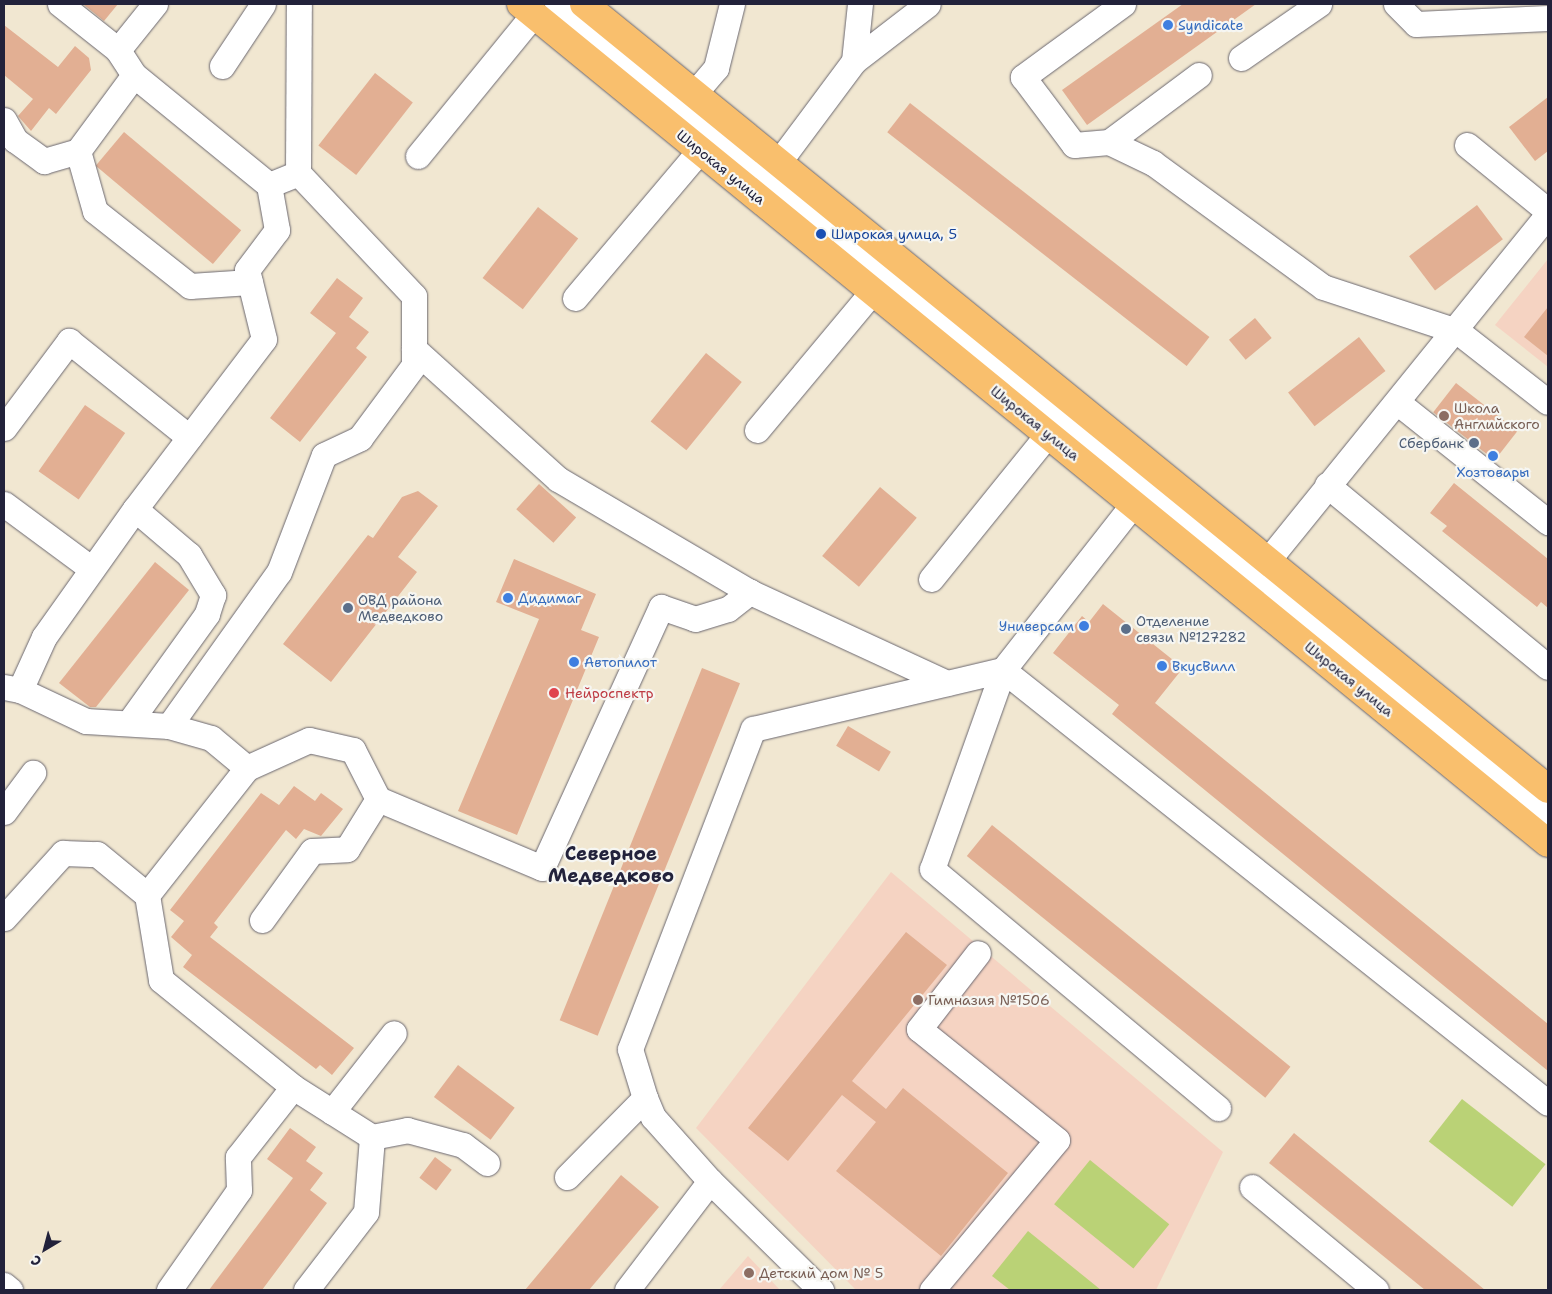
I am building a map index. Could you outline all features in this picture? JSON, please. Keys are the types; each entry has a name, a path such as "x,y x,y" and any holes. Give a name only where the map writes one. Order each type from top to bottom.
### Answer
{"main road":[{"name":"Широкая улица","path":"584,4 681,109 700,150 1548,842"},
{"name":"Широкая улица","path":"537,7 681,109 778,163 1548,789"}],"street":[{"path":"60,4 118,50 134,75 269,185 277,230 247,270 264,338 135,508 44,637 12,688 86,721 130,721 169,726 212,738 247,768"},
{"path":"118,50 155,4"},
{"path":"222,66 263,4"},
{"path":"169,726 279,572 324,455 360,438 414,365 414,296 298,173 299,4"},
{"path":"681,109 716,68 732,4"},
{"path":"854,61 860,4"},
{"path":"778,163 854,61 928,4"},
{"path":"1123,4 1023,78 1074,145 1109,142 1153,163 1323,286 1457,331 1548,402"},
{"path":"1242,58 1320,4"},
{"path":"1396,4 1416,24 1548,18"},
{"path":"418,156 537,7"},
{"path":"4,120 15,140 44,161 78,151 134,75"},
{"path":"1109,142 1199,75"},
{"name":"Широкая улица","path":"681,109 1163,499 1548,815"},
{"path":"1229,581 1222,568 1228,552 1240,546 1261,555 1327,485 1457,331 1548,212 1466,145"},
{"path":"575,298 700,150"},
{"path":"78,151 95,211 190,286 250,282"},
{"path":"269,185 298,173"},
{"path":"757,430 873,291"},
{"path":"4,428 69,341 189,437"},
{"path":"414,349 558,479 750,592 947,683"},
{"path":"1397,402 1548,522"},
{"path":"931,579 1048,434"},
{"path":"1158,472 1166,485 1163,499 1149,507 1134,503 1003,670 932,869 1218,1108"},
{"path":"1327,485 1548,667"},
{"path":"4,504 92,569"},
{"path":"130,721 207,614 213,595 189,555 135,508"},
{"path":"147,895 247,768 309,740 353,750 378,799 542,868 661,607 696,618 728,609 750,592"},
{"path":"821,1290 710,1181 654,1117 645,1098 630,1049 753,729 1003,670"},
{"path":"1003,670 1548,1103"},
{"path":"4,812 33,773"},
{"path":"262,920 312,851 347,849 378,799"},
{"path":"4,918 63,853 98,854 147,895 161,980 294,1087 372,1137 407,1130 463,1145 486,1163"},
{"path":"932,1290 1057,1140 919,1028 978,953"},
{"path":"332,1112 394,1033"},
{"path":"169,1290 239,1190 238,1158 294,1087"},
{"path":"567,1177 645,1098"},
{"path":"306,1290 366,1212 372,1137"},
{"path":"627,1290 710,1181"},
{"path":"1252,1186 1376,1290"},
{"path":"4,1286 10,1290"}],"shaded area":[{"path":"1548,259 1548,367 1495,325"},
{"name":"Гимназия №1506","path":"891,872 1223,1152 1156,1290 856,1290 696,1128"},
{"name":"Детский дом № 5","path":"748,1256 780,1290 719,1290"}],"green space":[{"path":"1462,1099 1546,1164 1512,1207 1429,1142"},
{"path":"1090,1160 1169,1224 1133,1268 1054,1204"},
{"path":"1028,1231 1101,1290 1010,1290 992,1276"}],"building":[{"path":"83,4 118,4 104,21"},
{"path":"1183,4 1256,4 1087,125 1062,90"},
{"path":"4,25 58,67 75,46 89,58 91,70 56,114 49,108 31,131 18,116 33,99 4,75"},
{"path":"375,73 413,103 356,175 318,145"},
{"path":"1548,97 1548,151 1535,161 1509,127"},
{"path":"910,103 1209,337 1187,366 887,132"},
{"path":"124,132 241,230 213,264 96,166"},
{"path":"1477,205 1503,239 1435,290 1409,256"},
{"path":"538,207 578,238 523,309 483,278"},
{"path":"337,278 363,298 349,317 369,332 356,348 367,357 300,442 270,418 336,333 310,313"},
{"path":"1548,307 1548,356 1524,337"},
{"path":"1255,318 1272,338 1246,360 1229,340"},
{"path":"1359,337 1385,371 1315,426 1288,392"},
{"path":"706,353 742,382 686,450 651,421"},
{"path":"1456,383 1517,431 1495,460 1433,412"},
{"path":"85,405 125,433 79,499 39,471"},
{"path":"1454,483 1548,559 1548,608 1541,602 1537,607 1442,531 1447,526 1430,513"},
{"path":"539,484 576,517 553,543 516,509"},
{"path":"880,487 917,518 859,587 822,556"},
{"path":"418,491 438,506 398,557 417,572 331,682 283,644 368,535 373,538 402,497"},
{"path":"514,559 596,594 581,630 599,637 517,835 458,811 539,619 496,602"},
{"path":"155,562 189,590 96,707 90,707 59,683"},
{"path":"1103,604 1183,668 1155,703 1548,1024 1548,1071 1112,714 1119,705 1053,653 1082,616 1089,622"},
{"path":"702,668 740,683 598,1036 560,1020"},
{"path":"848,726 891,752 879,771 836,746"},
{"path":"294,786 315,801 321,793 343,809 321,836 304,829 296,839 286,830 214,923 218,927 210,937 354,1048 332,1075 320,1065 316,1069 183,967 192,955 171,937 184,921 170,910 261,793 279,805"},
{"path":"992,825 1290,1067 1265,1098 967,856"},
{"path":"906,932 947,965 852,1081 886,1109 903,1088 1008,1173 941,1256 836,1171 876,1122 842,1095 788,1161 748,1128"},
{"path":"458,1065 515,1108 491,1140 434,1097"},
{"path":"290,1128 316,1147 306,1161 323,1173 310,1190 327,1203 262,1290 209,1290 293,1178 267,1159"},
{"path":"1294,1133 1485,1290 1425,1290 1269,1163"},
{"path":"435,1157 452,1170 436,1190 419,1178"},
{"path":"621,1175 659,1207 589,1290 525,1290"}],"place":[{"name":"Syndicate","path":"1168,25"},
{"name":"Широкая улица, 5","path":"821,234"},
{"name":"Школа Английского","path":"1444,416"},
{"name":"Сбербанк","path":"1474,443"},
{"name":"Хозтовары","path":"1493,456"},
{"name":"Дидимаг","path":"508,598"},
{"name":"ОВД района Медведково","path":"348,608"},
{"name":"Универсам","path":"1084,626"},
{"name":"Отделение связи №127282","path":"1126,629"},
{"name":"Автопилот","path":"574,662"},
{"name":"ВкусВилл","path":"1162,666"},
{"name":"Нейроcпектр","path":"554,693"},
{"name":"Гимназия №1506","path":"918,1000"},
{"name":"Детский дом № 5","path":"749,1273"}],"district":[{"name":"Северное Медведково","path":"611,865"}]}
